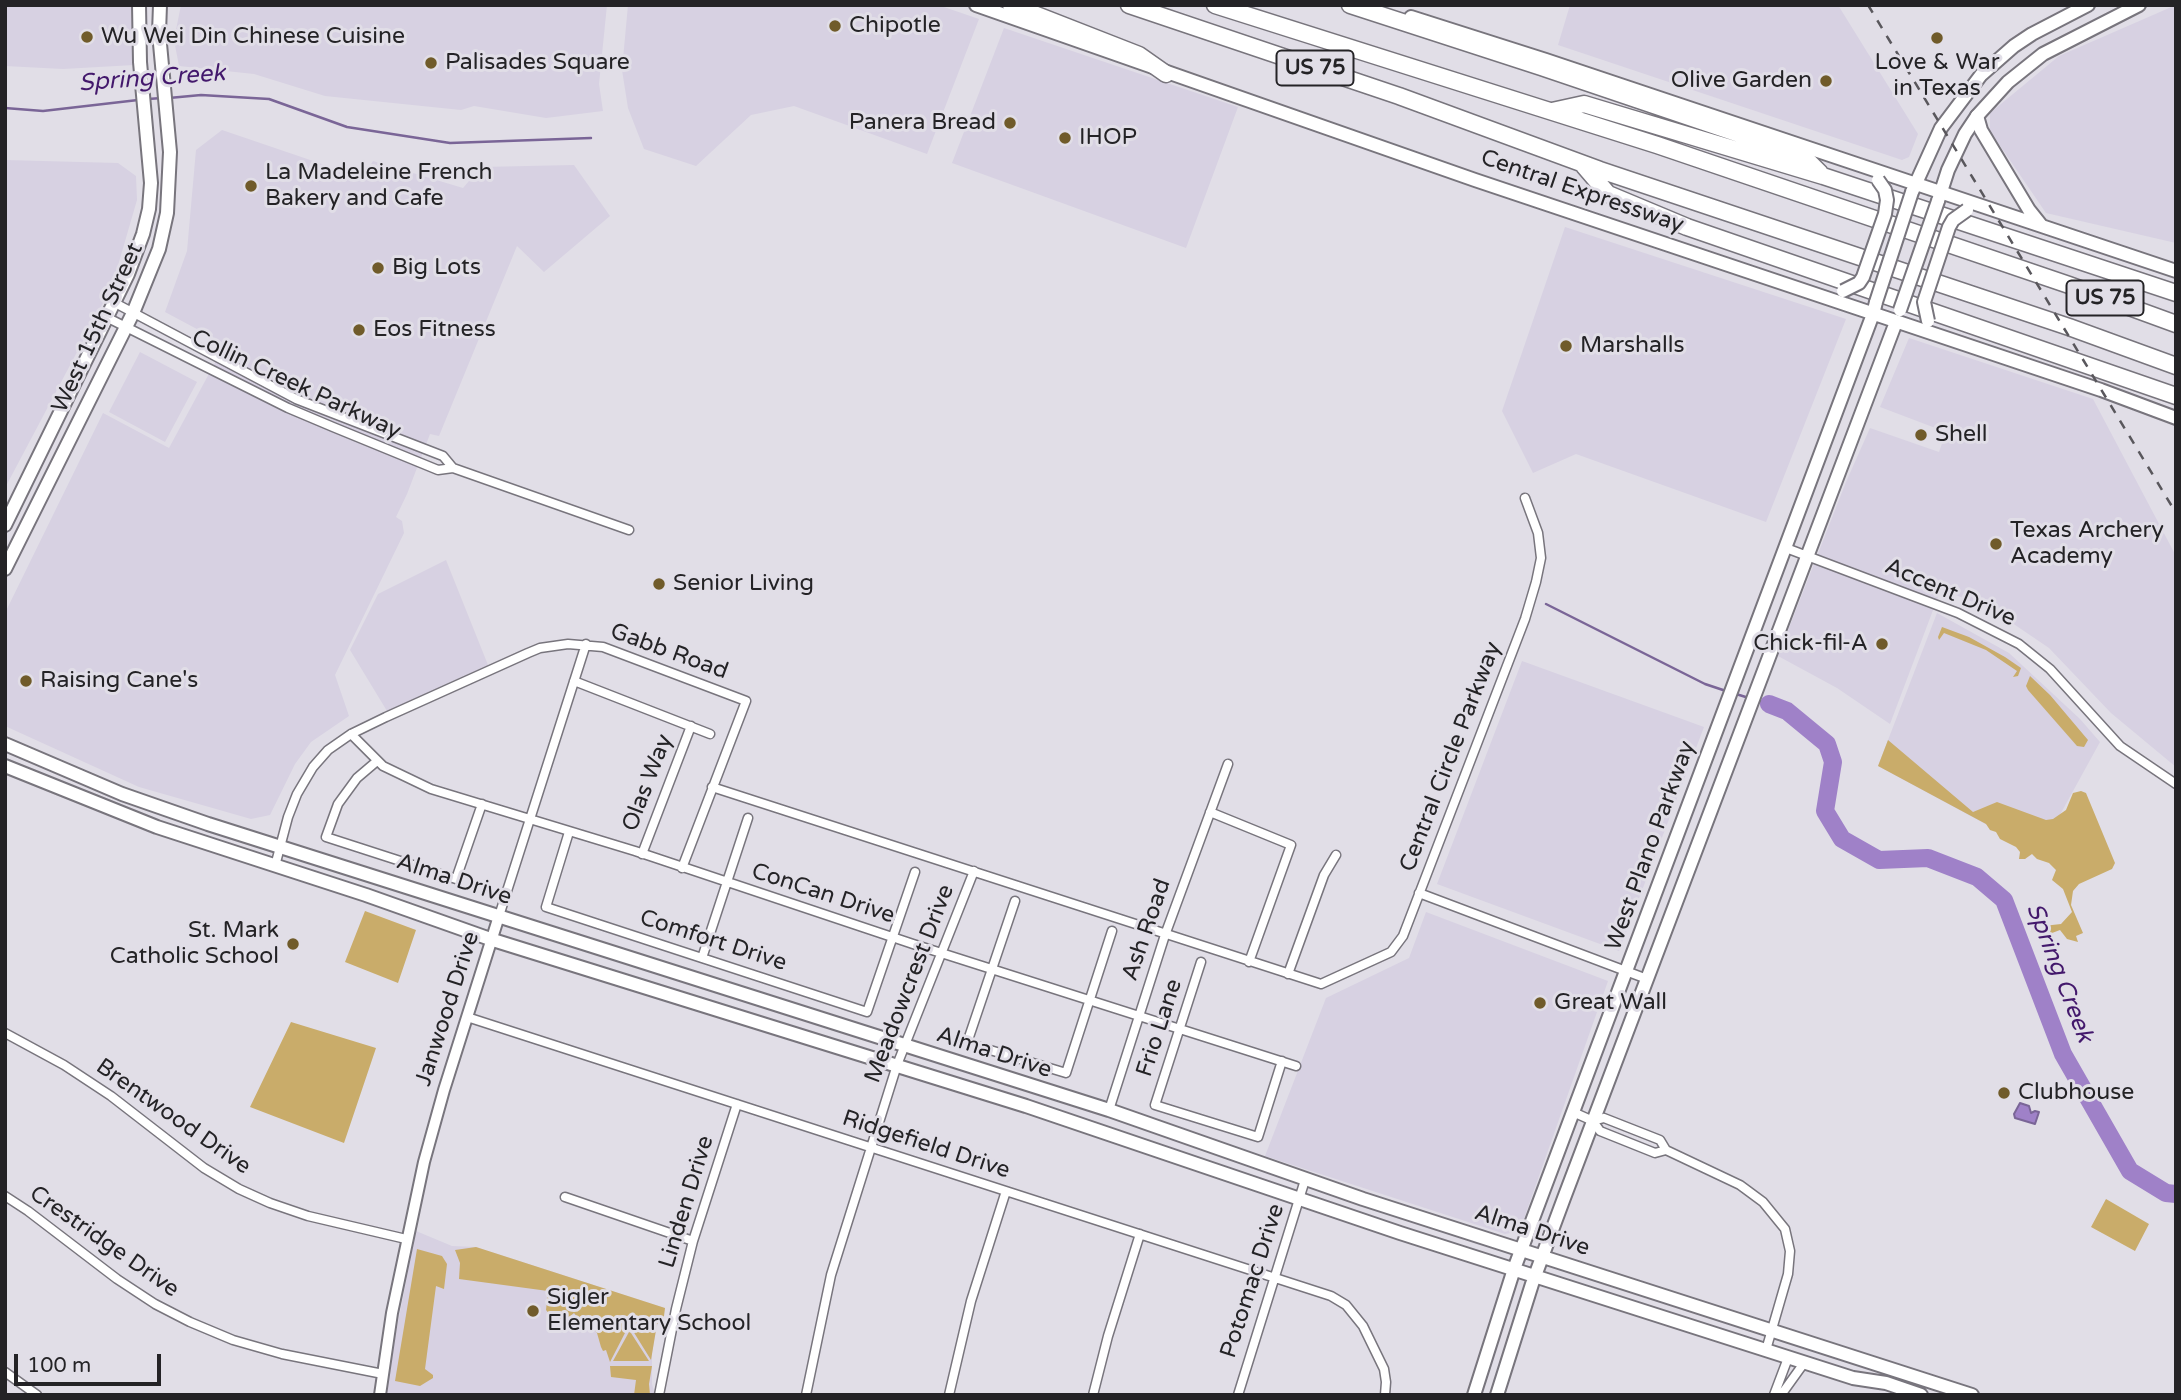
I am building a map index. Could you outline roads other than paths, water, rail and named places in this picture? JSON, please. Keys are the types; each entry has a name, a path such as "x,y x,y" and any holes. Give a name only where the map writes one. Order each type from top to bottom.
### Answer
{"highway":[{"path":"1011,5 1139,55 1166,74"},
{"name":"Central Expressway","path":"1129,5 1359,82 1582,164 2069,327 2176,366"},
{"name":"US 75","path":"1215,5 1549,111 2018,267 2176,324"},
{"path":"1350,5 1737,133 1806,159 1823,176"},
{"path":"1549,111 1584,104 1823,176 2176,293"},
{"path":"1582,164 1608,194 1687,227 2176,396"}],"main road":[{"name":"West 15th Street","path":"5,525 115,303 146,222 150,183 140,62 139,5"},
{"name":"West 15th Street","path":"5,569 133,313 159,249 167,213 170,152 160,5"},
{"name":"Central Expressway","path":"976,5 1166,74 1820,295 1875,308 1952,340 2176,418"},
{"path":"1374,5 1861,164 1939,197 2041,226 2176,271"},
{"name":"West Plano Parkway","path":"1474,1395 1521,1249 1875,308 1914,188 1941,128 1981,75 2014,46 2088,5"},
{"name":"West Plano Parkway","path":"1497,1395 1542,1256 1898,316 1955,153 1977,116 2008,82 2043,54 2139,5"},
{"path":"2046,26 2062,43"},
{"path":"1977,116 1982,130 2041,226"},
{"path":"1820,295 1843,291 1859,283 1885,214 1885,190 1861,164"},
{"path":"1952,340 1928,321 1924,302 1949,227 1953,220 1973,207"},
{"path":"29,478 47,485"},
{"name":"Alma Drive","path":"5,744 161,808 280,848 1109,1110 1305,1180 1972,1395"},
{"path":"1711,747 1731,754"},
{"name":"Alma Drive","path":"5,766 157,827 366,895 493,940 1103,1131 1300,1200 1804,1363 1853,1378 1886,1383 1921,1395"},
{"path":"62,790 69,772"},
{"path":"1788,1357 1817,1345"}],"street":[{"name":"Collin Creek Parkway","path":"115,303 296,398 443,456 453,468"},
{"name":"Collin Creek Parkway","path":"108,318 288,408 438,470 453,468 629,530"},
{"name":"Central Circle Parkway","path":"1288,974 1321,984 1391,952 1403,936 1515,645 1536,582 1541,558 1538,533 1525,498"},
{"name":"Accent Drive","path":"1786,548 1958,613 2018,644 2050,669 2120,746 2176,784"},
{"name":"Gabb Road","path":"351,734 540,648 586,644 603,647 746,701 712,787"},
{"name":"Janwood Drive","path":"380,1395 406,1239 424,1162 529,818 586,644"},
{"path":"574,681 710,734"},
{"name":"Olas Way","path":"642,854 691,726"},
{"path":"275,866 297,793 313,767 328,750 351,734"},
{"name":"ConCan Drive","path":"351,734 377,761 402,777 431,789 642,854 1296,1066"},
{"path":"377,761 357,778 338,804 326,837 456,879 482,804"},
{"name":"Ash Road","path":"1109,1110 1165,935 1228,764"},
{"path":"682,868 712,787 1288,974 1324,875 1336,855"},
{"path":"1210,812 1291,845 1249,962"},
{"path":"702,958 748,818"},
{"name":"Comfort Drive","path":"569,832 547,907 867,1012 893,937"},
{"name":"Meadowcrest Drive","path":"806,1395 831,1275 897,1065 974,871"},
{"path":"893,937 915,872"},
{"path":"1419,893 1647,979"},
{"path":"1015,901 967,1043 1066,1073 1112,930"},
{"name":"Frio Lane","path":"1201,962 1155,1105 1258,1137 1282,1061"},
{"name":"Ridgefield Drive","path":"467,1017 1332,1296 1346,1305 1363,1326 1384,1369 1387,1382 1385,1395"},
{"name":"Brentwood Drive","path":"5,1033 64,1065 111,1096 204,1168 239,1189 307,1216 406,1239"},
{"name":"Linden Drive","path":"659,1395 693,1241 737,1104"},
{"path":"1573,1112 1593,1121 1600,1131 1655,1153 1666,1150"},
{"path":"1593,1121 1604,1118 1660,1140 1666,1150 1740,1185 1763,1202 1786,1229 1790,1251 1788,1274 1766,1350"},
{"name":"Potomac Drive","path":"1238,1395 1305,1180"},
{"path":"949,1395 971,1301 1006,1191"},
{"name":"Crestridge Drive","path":"5,1196 117,1279 155,1304 190,1322 233,1340 282,1354 383,1374"},
{"path":"565,1197 693,1241"},
{"path":"1093,1395 1108,1335 1140,1234"},
{"path":"1774,1395 1788,1357"},
{"path":"1780,1395 1804,1363"},
{"path":"5,1371 37,1395"}],"waterway":[{"name":"Spring Creek","path":"169,98 201,95 269,99 347,127 450,143 591,138"},
{"name":"Spring Creek","path":"148,99 162,98"},
{"name":"Spring Creek","path":"5,108 43,111 138,100"},
{"name":"Spring Creek","path":"1546,604 1705,684 1726,691"},
{"name":"Spring Creek","path":"1736,694 1749,698"},
{"name":"Spring Creek","path":"1756,700 1769,704"},
{"name":"Spring Creek","path":"1769,704 1787,711 1827,744 1833,762 1825,811 1842,839 1879,860 1928,858 1977,877 2004,900 2063,1054 2130,1171 2166,1193 2176,1194"}],"railway":[{"path":"1868,5 2176,513"}],"place":[{"name":"Chipotle","path":"835,26"},
{"name":"Wu Wei Din Chinese Cuisine","path":"87,37"},
{"name":"Love & War in Texas","path":"1937,38"},
{"name":"Palisades Square","path":"431,63"},
{"name":"Olive Garden","path":"1826,81"},
{"name":"Panera Bread","path":"1010,123"},
{"name":"IHOP","path":"1065,138"},
{"name":"La Madeleine French Bakery and Cafe","path":"251,186"},
{"name":"Big Lots","path":"378,268"},
{"name":"Eos Fitness","path":"359,330"},
{"name":"Marshalls","path":"1566,346"},
{"name":"Shell","path":"1921,435"},
{"name":"Texas Archery Academy","path":"1996,544"},
{"name":"Senior Living","path":"659,584"},
{"name":"Chick-fil-A","path":"1882,644"},
{"name":"Raising Cane's","path":"26,681"},
{"name":"St. Mark Catholic School","path":"293,944"},
{"name":"Great Wall","path":"1540,1003"},
{"name":"Clubhouse","path":"2004,1093"},
{"name":"Sigler Elementary School","path":"533,1311"}]}
